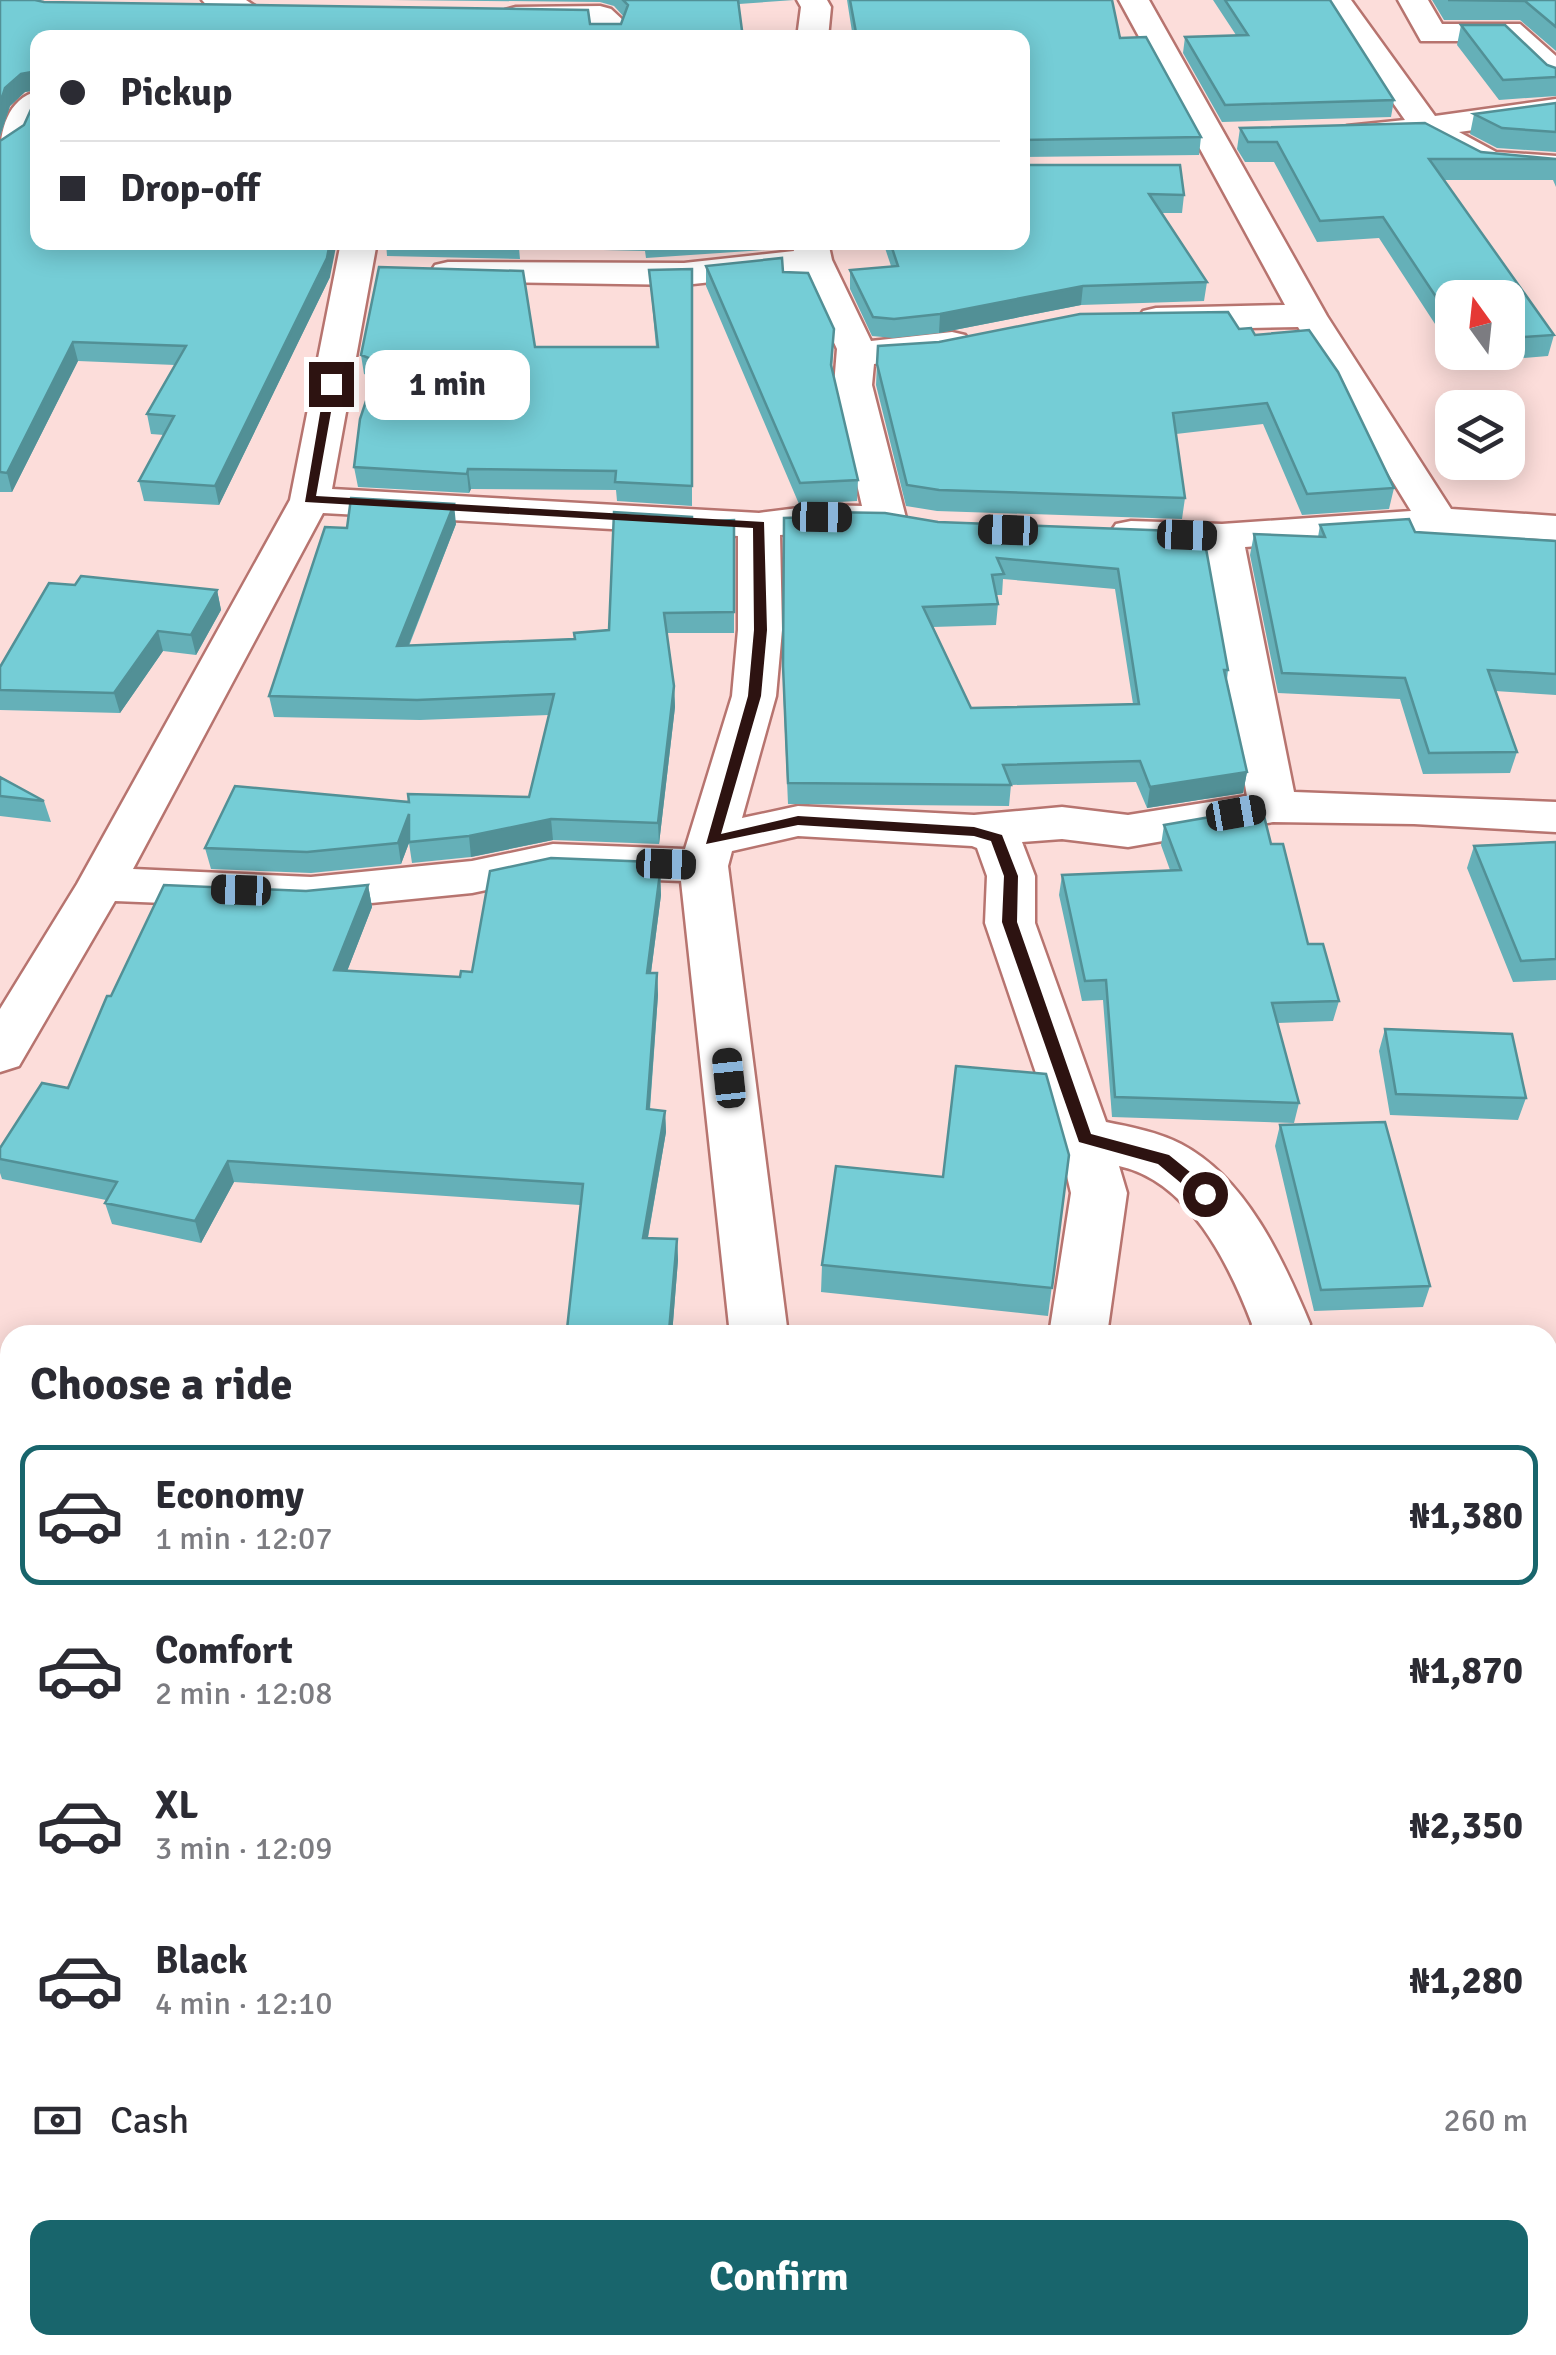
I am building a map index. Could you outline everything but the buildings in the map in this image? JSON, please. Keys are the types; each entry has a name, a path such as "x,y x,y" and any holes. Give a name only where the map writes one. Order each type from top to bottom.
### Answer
{"street":[{"path":"812,0 816,6 813,30"},
{"path":"1134,0 1211,136 1208,170 1309,316 1438,520"},
{"path":"1336,0 1428,129 1488,162 1556,166"},
{"path":"1413,0 1432,34"},
{"path":"220,6 284,11"},
{"path":"491,16 604,18"},
{"path":"1432,34 1556,21"},
{"path":"1432,34 1509,31 1556,75"},
{"path":"1327,134 1428,129 1502,113 1556,109"},
{"path":"0,148 30,110"},
{"path":"1211,136 1250,135"},
{"path":"0,1053 100,884 310,500 378,263 684,274 812,251 856,349 853,385 903,521 822,517 760,524 310,500"},
{"path":"1113,320 1309,316"},
{"path":"856,349 874,353 912,350 984,337"},
{"path":"1089,532 1222,536 1438,520 1556,528"},
{"path":"759,1325 708,853 754,696 760,630 760,524"},
{"path":"1222,536 1272,806"},
{"path":"100,884 311,893 472,876 553,860 708,853 798,821 974,831 1062,823 1128,832 1272,806 1414,808 1556,817"},
{"path":"974,831 998,838 1011,876 1010,922 1099,1193 1079,1325"},
{"path":"1084,1138 1164,1160 1205,1194 1265,1282 1285,1325"}],"route":[{"path":"331,384 310,500 760,524 760,630 754,696 712,840 798,821 974,831 998,838 1011,876 1010,922 1084,1138 1164,1160 1205,1194"}]}
